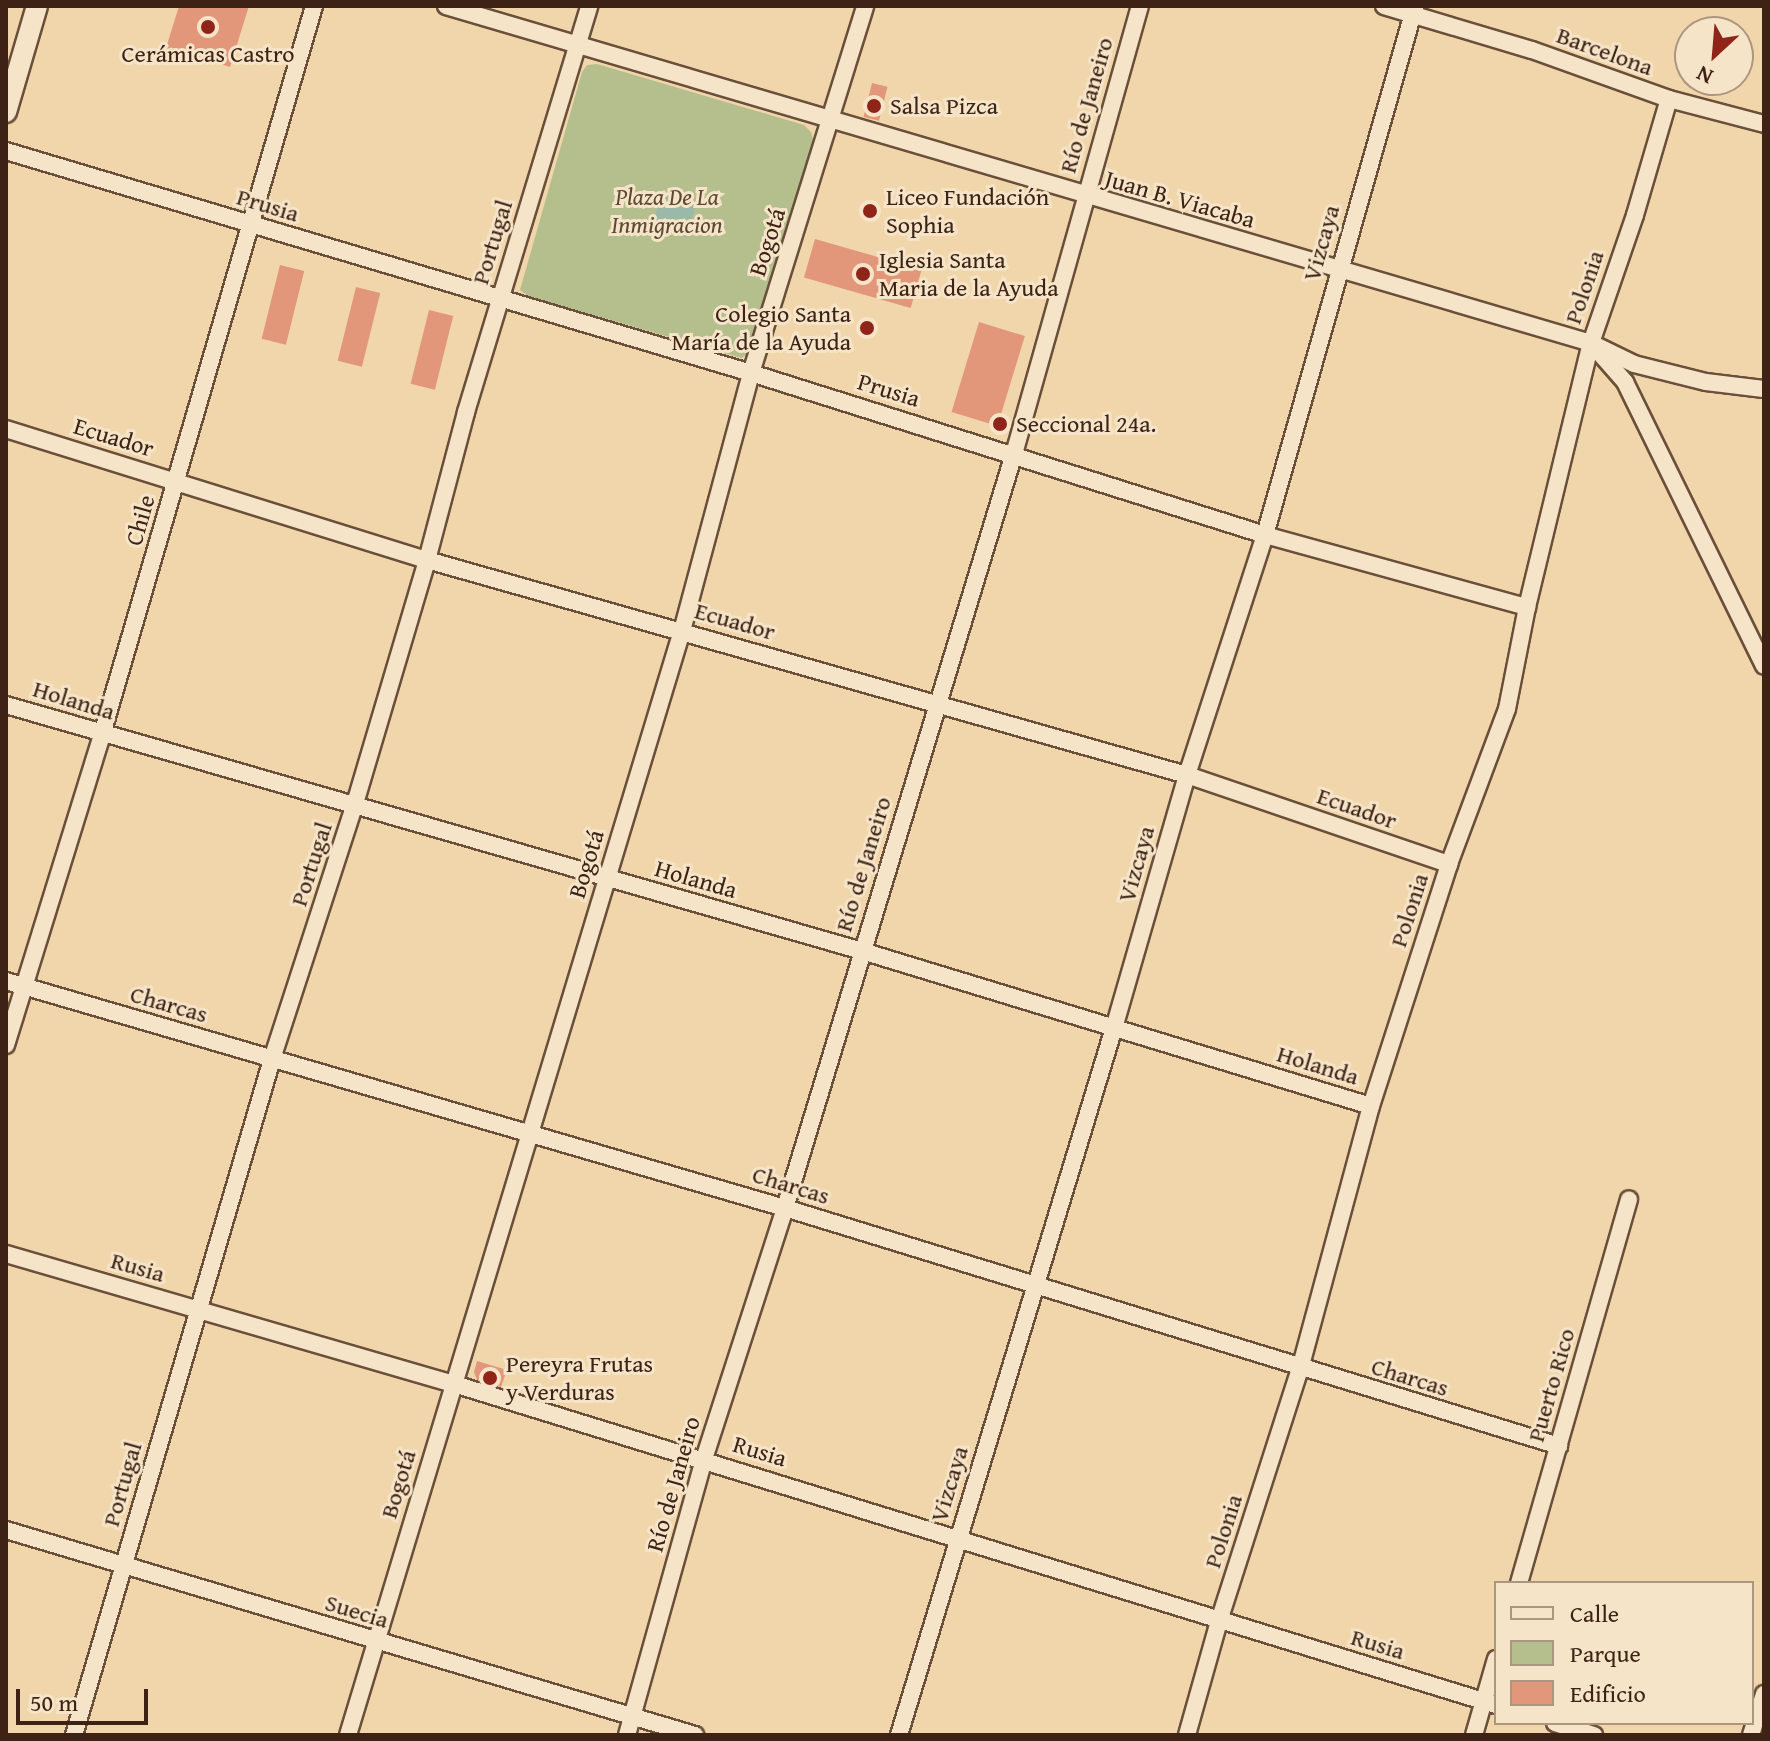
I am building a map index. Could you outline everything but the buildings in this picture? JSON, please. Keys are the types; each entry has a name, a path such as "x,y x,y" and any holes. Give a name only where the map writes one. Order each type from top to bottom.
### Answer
{"street":[{"path":"6,112 37,6"},
{"name":"Chile","path":"6,1045 102,734 314,6"},
{"name":"Juan B. Viacaba","path":"446,6 1591,343 1634,364 1706,382 1764,389"},
{"name":"Portugal","path":"74,1735 272,1059 354,807 499,300 589,6"},
{"name":"Bogotá","path":"348,1735 682,631 751,373 865,6"},
{"name":"Río de Janeiro","path":"627,1735 704,1459 785,1208 1014,454 1084,196 1140,6"},
{"name":"Barcelona","path":"1384,6 1413,10 1669,99 1764,124"},
{"name":"Vizcaya","path":"899,1735 1114,1028 1187,775 1265,535 1413,10"},
{"name":"Polonia","path":"1187,1735 1219,1621 1300,1369 1371,1106 1449,864 1507,709 1527,607 1591,343 1635,215 1669,99"},
{"name":"Prusia","path":"6,151 751,373 1265,535 1527,607"},
{"path":"1591,343 1625,382 1764,666"},
{"name":"Ecuador","path":"6,429 427,560 1187,775 1449,864"},
{"name":"Holanda","path":"6,705 862,951 1371,1106"},
{"name":"Charcas","path":"6,981 785,1208 1300,1369 1559,1446"},
{"name":"Puerto Rico","path":"1520,1581 1629,1199"},
{"name":"Rusia","path":"6,1254 704,1459 1490,1703"},
{"name":"Suecia","path":"6,1530 695,1735"},
{"path":"1474,1735 1490,1703 1494,1674"},
{"path":"1751,1735 1764,1694"},
{"path":"1562,1725 1594,1735"}],"green space":[{"name":"Plaza De La Inmigracion","path":"597,64 804,125 811,132 814,143 810,162 748,354 741,358 528,296 520,290 582,72 587,65"}],"shaded area":[{"path":"662,192 697,202 686,237 652,228"}],"place":[{"name":"Cerámicas Castro","path":"208,27"},
{"name":"Salsa Pizca","path":"874,106"},
{"name":"Liceo Fundación Sophia","path":"870,211"},
{"name":"Iglesia Santa Maria de la Ayuda","path":"863,274"},
{"name":"Colegio Santa María de la Ayuda","path":"867,328"},
{"name":"Seccional 24a.","path":"1000,424"},
{"name":"Pereyra Frutas y Verduras","path":"490,1378"}]}
